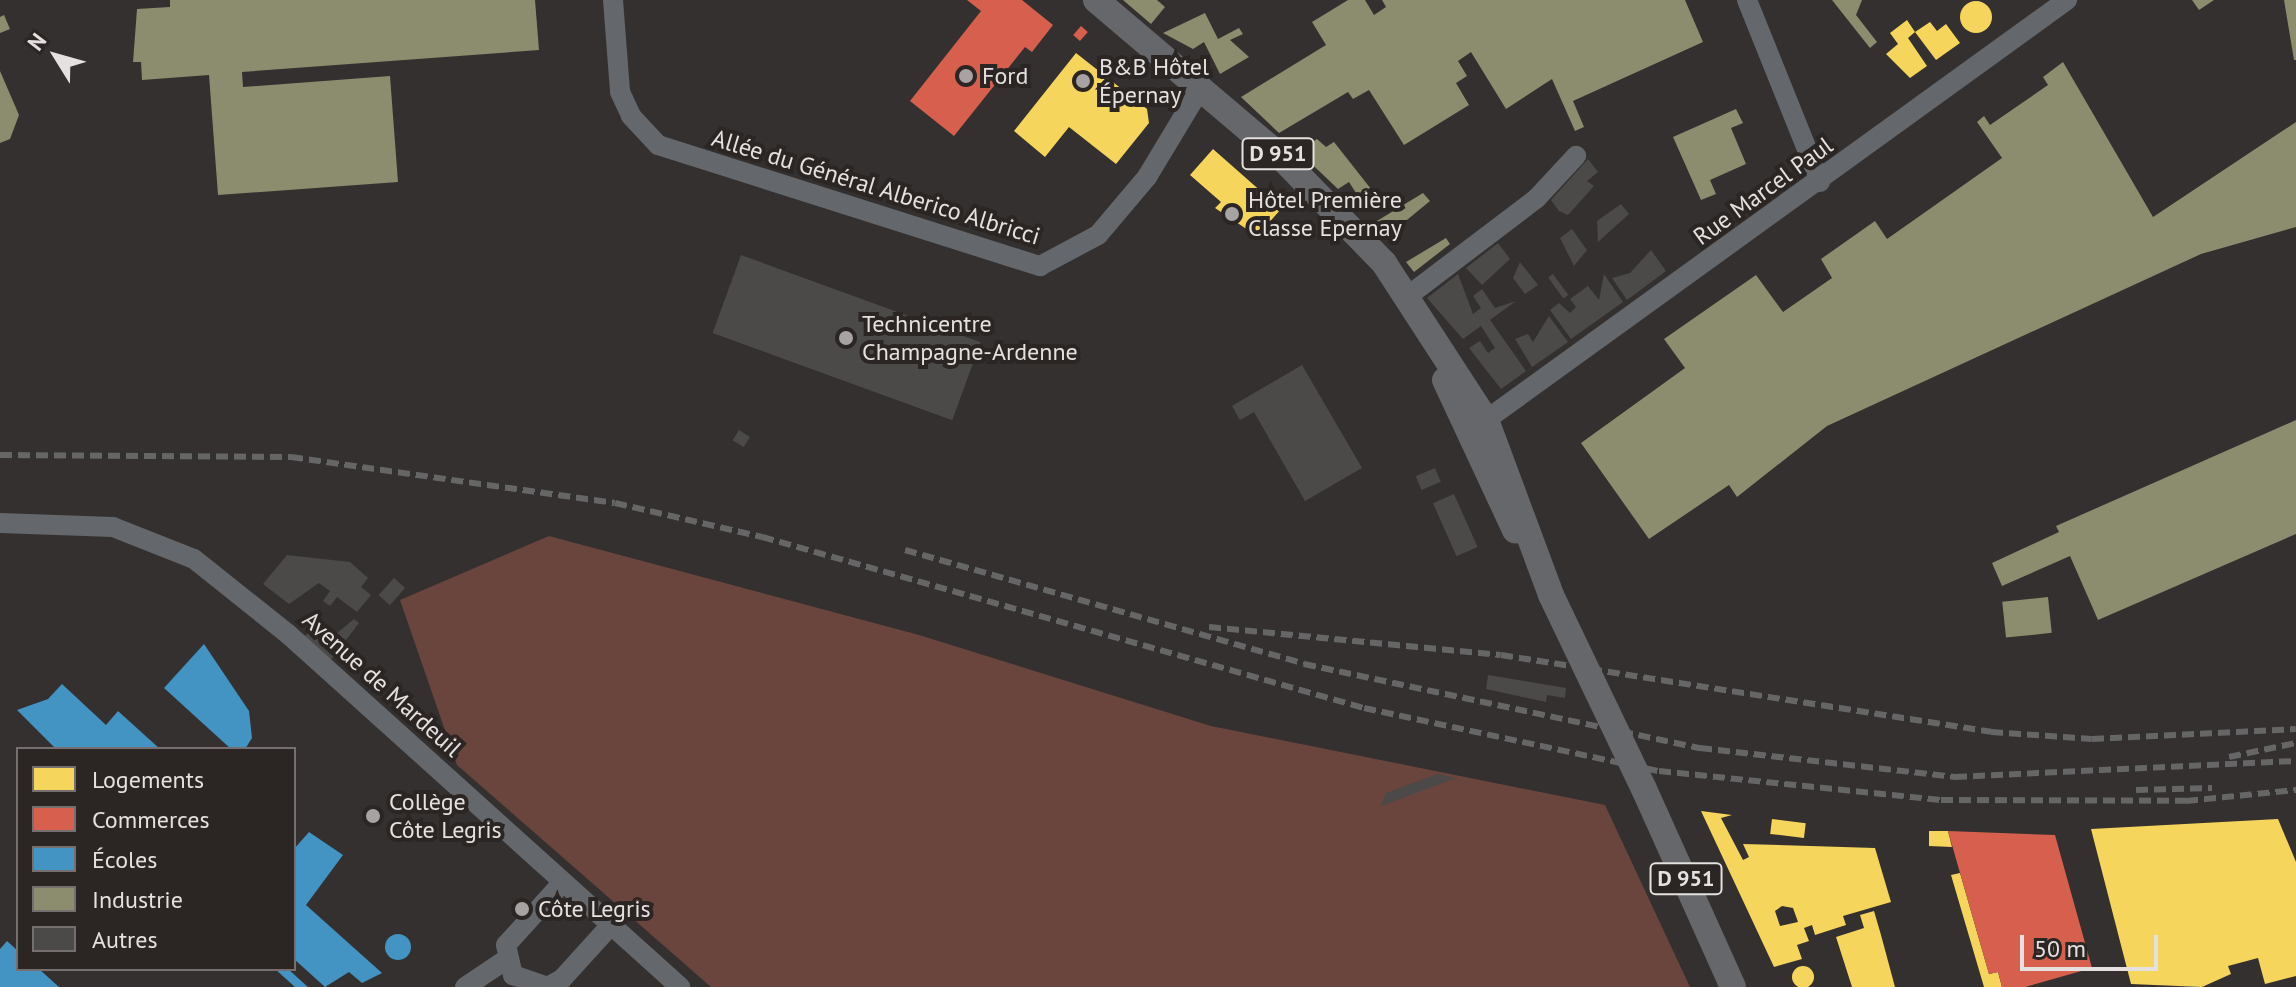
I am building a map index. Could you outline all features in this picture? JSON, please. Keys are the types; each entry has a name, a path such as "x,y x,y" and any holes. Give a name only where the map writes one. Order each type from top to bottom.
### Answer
{"main road":[{"name":"D 951","path":"1096,0 1202,86 1350,225 1408,296 1486,420 1551,595"},
{"name":"D 951","path":"1432,335 1505,512 1551,595 1734,981"}],"street":[{"name":"Allée du Général Alberico Albricci","path":"613,0 620,92 631,116 658,145 1040,266 1098,235 1147,177 1202,86"},
{"path":"1747,0 1820,182"},
{"name":"Rue Marcel Paul","path":"1486,420 1820,182 2067,0"},
{"path":"1408,296 1536,199 1576,156"},
{"name":"Avenue de Mardeuil","path":"0,523 113,527 194,559 680,987"},
{"path":"563,882 506,945 504,961 513,975 547,987 611,925"},
{"path":"465,987 504,961"}],"shaded area":[{"path":"549,536 919,635 1211,726 1605,805 1690,987 711,987 457,765 400,600"}],"building: Logements":[{"path":"1976,1 1987,6 1992,17 1987,28 1976,33 1965,28 1960,17 1965,6"},
{"path":"1907,20 1915,32 1908,38 1927,66 1910,78 1886,54 1898,44 1890,33"},
{"path":"1930,22 1937,31 1946,24 1960,43 1936,60 1915,32"},
{"name":"B&B Hôtel Épernay","path":"1076,53 1147,109 1149,123 1116,164 1069,127 1045,157 1014,131"},
{"path":"1213,149 1281,209 1257,236 1215,208 1221,202 1190,175"},
{"path":"1701,811 1732,815 1721,818 1743,860 1749,857 1743,844 1875,848 1891,902 1843,916 1846,925 1815,935 1812,925 1804,928 1809,941 1797,945 1802,959 1774,967","holes":["1782,906 1793,908 1798,922 1780,926 1775,911"]},
{"path":"1772,819 1806,823 1804,838 1770,834"},
{"path":"2278,819 2296,862 2296,976 2265,984 2258,958 2228,966 2231,974 2202,987 2131,984 2091,829"},
{"path":"1929,831 1948,831 1952,847 1929,846"},
{"path":"1960,873 1989,974 1998,972 2002,987 1984,987 1951,875"},
{"path":"1874,911 1895,987 1852,987 1836,937 1864,928 1860,915"},
{"path":"1803,966 1811,969 1814,977 1811,985 1803,988 1795,985 1792,977 1795,969"}],"building: Commerces":[{"name":"Ford","path":"967,0 1022,0 1053,25 1032,52 1025,47 954,136 910,101 981,11"},
{"path":"1081,26 1088,32 1080,41 1073,35"},
{"path":"1948,831 2055,835 2092,968 2025,987 2002,987 1998,972 1989,974"}],"building: Écoles":[{"path":"204,644 249,711 252,738 246,747 229,747 164,688"},
{"path":"62,684 106,725 118,711 158,747 54,747 17,710 48,699"},
{"path":"309,832 343,855 306,905 382,973 362,983 349,972 325,987 296,961 296,847"},
{"path":"398,934 407,938 411,947 407,956 398,960 389,956 385,947 389,938"},
{"path":"7,941 16,949 16,971 41,971 59,987 0,987 0,949"},
{"path":"277,971 290,971 308,987 295,987"}],"building: Industrie":[{"path":"170,0 535,0 539,50 242,72 243,87 390,76 398,182 218,195 209,75 142,80 141,62 133,62 137,9 170,7"},
{"path":"1123,0 1157,0 1165,7 1151,24"},
{"path":"1348,0 1365,0 1374,15 1386,7 1382,0 1685,0 1703,42 1573,101 1584,127 1575,131 1552,79 1506,109 1471,52 1458,61 1467,76 1456,83 1469,105 1404,145 1369,90 1353,99 1348,92 1279,133 1241,97 1326,45 1312,22"},
{"path":"1832,0 1862,0 1856,15 1877,42 1870,48"},
{"path":"2192,0 2214,0 2199,10"},
{"path":"2284,0 2296,0 2296,60 2294,60"},
{"path":"1205,13 1218,39 1239,28 1243,34 1230,40 1249,57 1220,74 1204,42 1193,49 1163,33"},
{"path":"4,15 10,29 0,33 0,17"},
{"path":"2063,62 2153,217 2296,122 2296,227 2201,254 1827,426 1737,497 1729,485 1649,539 1581,443 1685,368 1664,339 1756,275 1783,312 1832,278 1821,259 1875,221 1887,239 2002,158 1977,122 1984,116 1990,125 2048,85 2043,77"},
{"path":"0,71 19,115 10,139 0,143"},
{"path":"1736,109 1743,123 1731,128 1746,164 1710,180 1716,194 1701,200 1673,137"},
{"path":"1317,139 1326,147 1334,142 1371,189 1358,196 1349,182 1338,189 1298,151"},
{"path":"1423,193 1430,201 1385,238 1372,224"},
{"path":"1446,238 1450,244 1414,272 1406,262"},
{"path":"2296,420 2296,534 2098,620 2070,556 2002,586 1992,563 2059,532 2056,526"},
{"path":"2048,597 2052,633 2006,638 2002,602"}],"building: Autres":[{"path":"1588,159 1598,172 1587,181 1594,186 1568,215 1559,211 1551,200"},
{"path":"1621,204 1629,214 1598,242 1597,221"},
{"path":"1572,229 1587,250 1574,266 1560,238"},
{"path":"1498,243 1510,259 1482,285 1466,268"},
{"path":"1651,250 1666,271 1627,300 1612,278 1630,273"},
{"name":"Technicentre Champagne-Ardenne","path":"741,255 981,342 952,420 713,333"},
{"path":"1520,262 1538,285 1525,294 1513,278"},
{"path":"1458,274 1473,314 1481,308 1473,296 1482,289 1495,308 1516,301 1490,320 1526,371 1501,389 1469,348 1480,341 1488,353 1495,348 1481,326 1463,339 1427,298"},
{"path":"1553,274 1568,295 1563,299 1548,278"},
{"path":"1604,274 1623,302 1571,339 1550,310 1559,303 1570,313 1576,307 1570,299 1588,286 1599,300"},
{"path":"1549,316 1568,342 1532,367 1515,339 1528,334 1533,342"},
{"path":"1302,365 1362,468 1305,501 1254,412 1240,420 1232,406"},
{"path":"739,430 750,437 744,447 733,440"},
{"path":"1435,468 1441,482 1422,490 1416,476"},
{"path":"1454,494 1478,547 1457,556 1433,503"},
{"path":"287,555 350,562 368,578 361,587 371,595 357,612 337,597 330,606 323,601 330,591 319,583 289,604 263,584"},
{"path":"394,578 405,588 390,605 379,595"},
{"path":"354,619 359,623 330,661 304,637 310,631 324,644"},
{"path":"1488,675 1566,688 1565,698 1547,695 1546,702 1486,689"},
{"path":"1438,774 1456,778 1381,806 1386,793"}],"railway":[{"path":"0,455 291,457 615,503 762,537 1364,708 1659,771 1941,800 2186,801 2296,790"},
{"path":"905,550 1304,664 1700,748 1955,777 2296,761"},
{"path":"1209,627 1501,655 1991,732 2092,739 2296,729"},
{"path":"2229,757 2296,743"},
{"path":"2136,790 2212,788"}],"place":[{"name":"Ford","path":"966,76"},
{"name":"B&B Hôtel Épernay","path":"1083,81"},
{"name":"Hôtel Première Classe Epernay","path":"1232,214"},
{"name":"Technicentre Champagne-Ardenne","path":"846,338"},
{"name":"Collège Côte Legris","path":"373,816"},
{"name":"Côte Legris","path":"522,909"}]}
